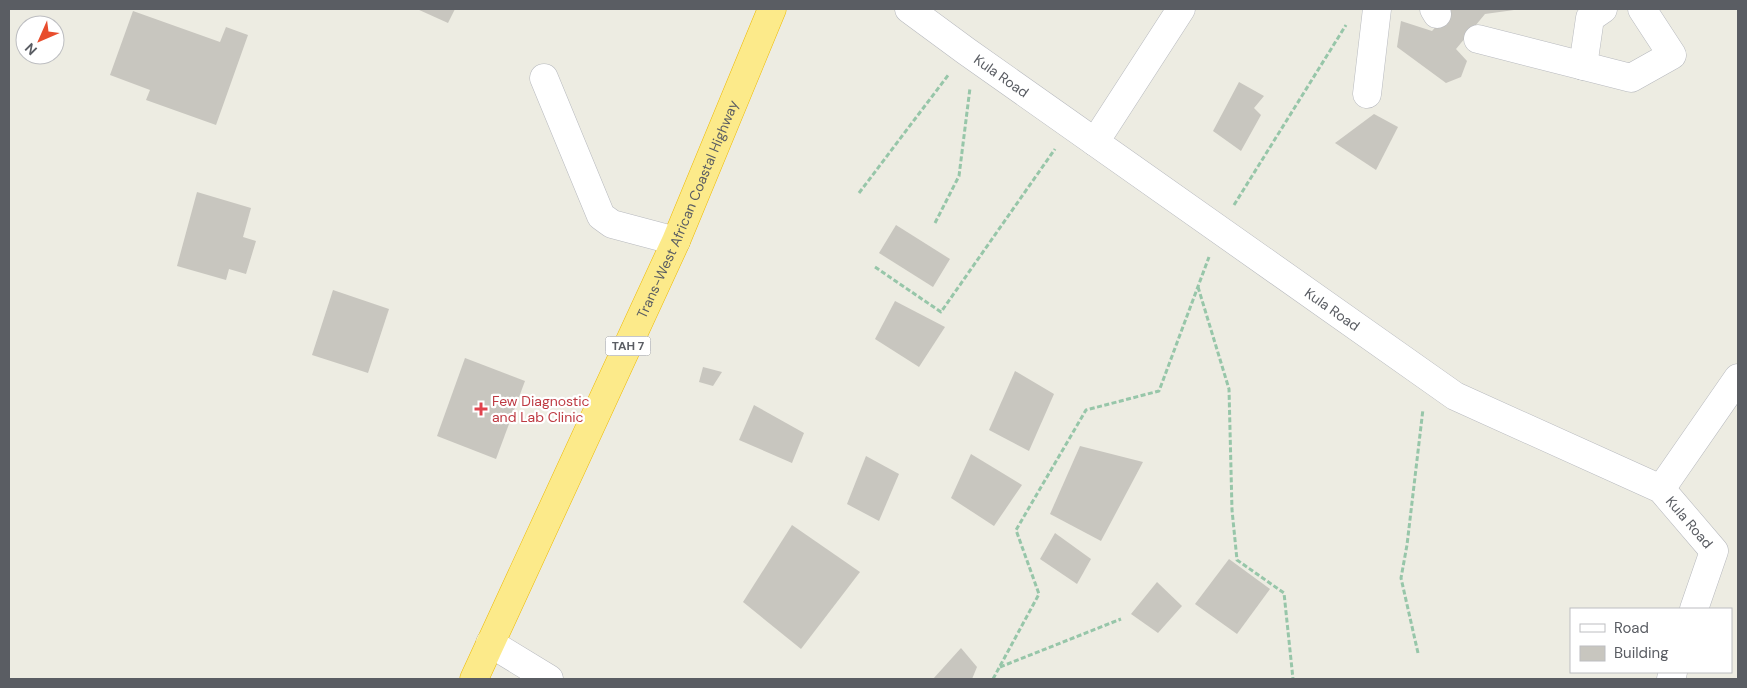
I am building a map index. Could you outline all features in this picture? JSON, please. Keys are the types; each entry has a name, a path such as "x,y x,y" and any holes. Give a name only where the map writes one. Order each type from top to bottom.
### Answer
{"highway":[{"name":"Trans-West African Coastal Highway","path":"474,679 676,241 772,9"}],"street":[{"name":"Kula Road","path":"909,9 1455,396 1661,489 1714,551 1694,608"},
{"path":"1095,142 1181,9"},
{"path":"1367,94 1376,9"},
{"path":"1583,66 1590,18 1603,9"},
{"path":"1478,39 1631,78 1672,55 1642,9"},
{"path":"544,78 600,216 612,224 676,241"},
{"path":"1661,489 1738,378"},
{"path":"490,643 548,679"}],"path":[{"path":"993,679 1039,594 1016,530 1086,410 1159,391 1220,229 1351,17"},
{"path":"859,193 970,54"},
{"path":"935,223 959,176 970,54"},
{"path":"874,268 941,312 1072,126"},
{"path":"1198,286 1229,389 1232,510 1237,560 1284,593 1293,679"},
{"path":"1418,653 1401,578 1407,545 1427,376"},
{"path":"999,667 1121,619"}],"building":[{"path":"417,9 455,9 448,23"},
{"path":"1452,9 1514,10 1485,14 1456,49 1467,61 1461,77 1446,83 1397,47 1401,21 1432,31"},
{"path":"133,11 220,42 226,27 248,35 216,125 146,100 150,90 110,75"},
{"path":"1239,82 1264,96 1254,108 1261,115 1241,151 1213,131"},
{"path":"1374,114 1398,127 1376,170 1335,143"},
{"path":"197,192 251,208 243,237 256,241 246,274 229,269 226,280 177,266"},
{"path":"896,225 950,259 933,287 879,253"},
{"path":"333,290 389,309 368,373 312,355"},
{"path":"895,301 945,327 919,367 875,339"},
{"name":"Few Diagnostic and Lab Clinic","path":"465,358 525,381 496,459 437,436"},
{"path":"703,367 722,372 713,386 699,382"},
{"path":"1015,371 1054,394 1029,451 989,430"},
{"path":"754,405 804,433 792,463 739,440"},
{"path":"1080,446 1143,462 1101,541 1050,514"},
{"path":"971,454 1022,485 994,526 951,498"},
{"path":"866,456 899,474 879,521 847,504"},
{"path":"792,525 860,572 801,649 743,602"},
{"path":"1055,533 1091,559 1077,584 1040,559"},
{"path":"1229,559 1270,589 1237,634 1195,604"},
{"path":"1157,582 1182,606 1158,633 1131,614"},
{"path":"961,648 977,667 972,679 933,679"}],"place":[{"name":"Few Diagnostic and Lab Clinic","path":"481,409"}]}
